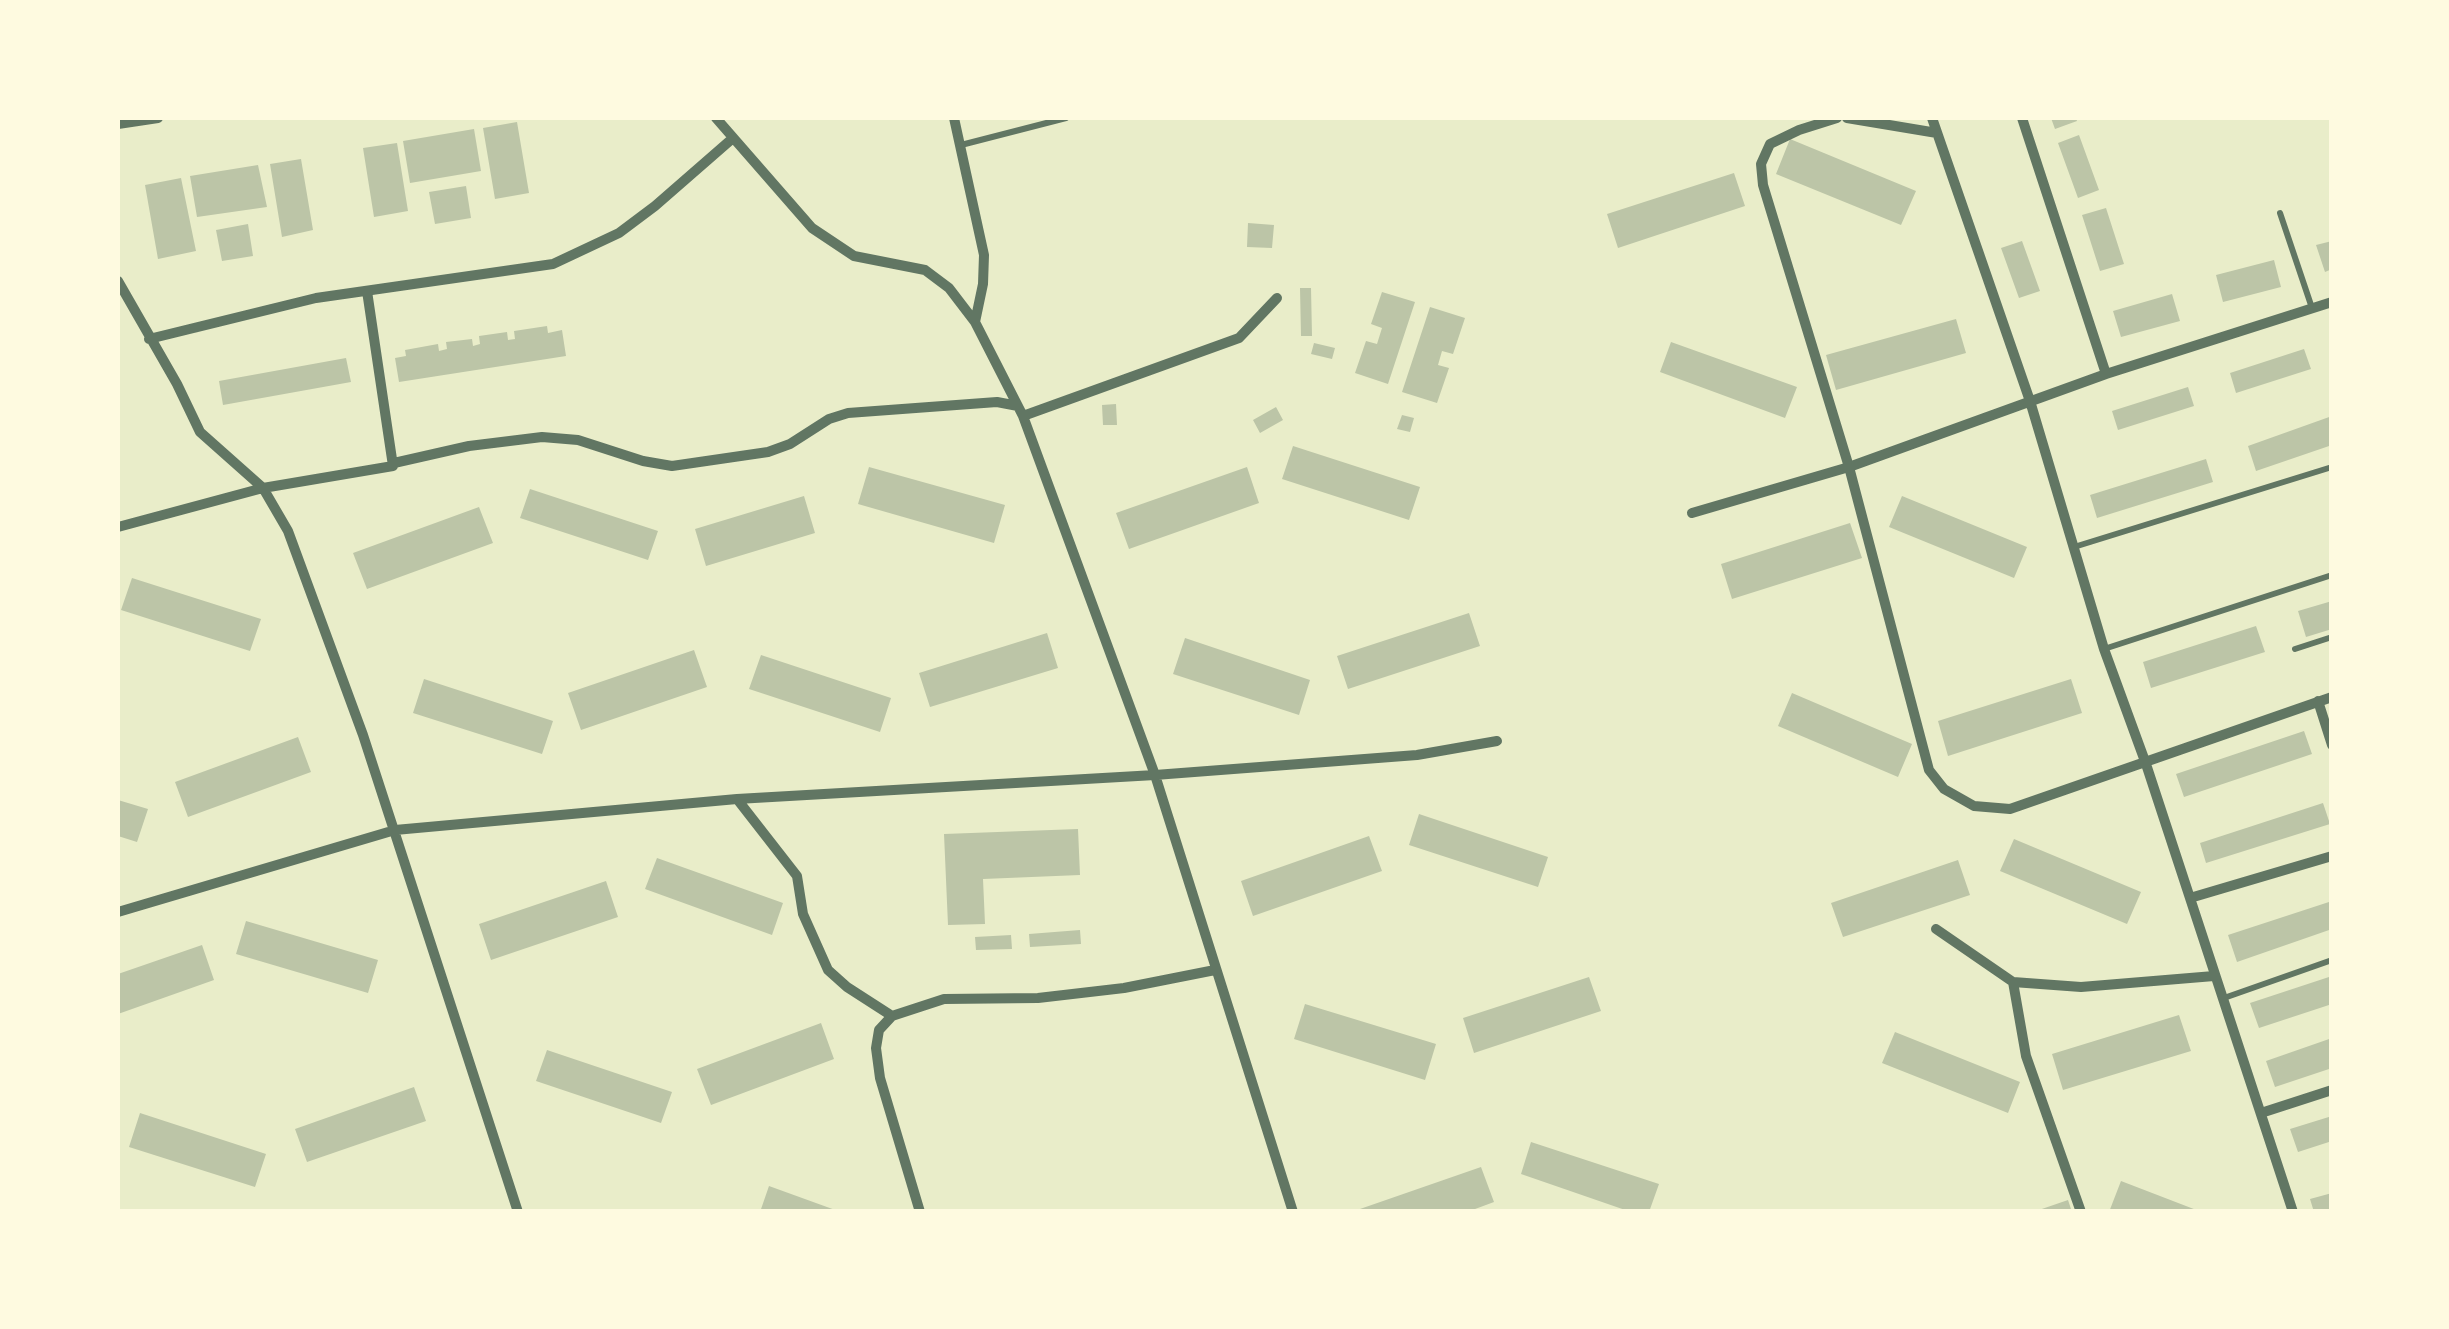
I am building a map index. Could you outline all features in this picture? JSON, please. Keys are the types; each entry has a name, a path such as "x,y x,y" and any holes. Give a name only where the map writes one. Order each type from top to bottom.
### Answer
{"street":[{"path":"118,124 158,118"},
{"path":"716,118 812,228 854,256 925,270 949,288 975,322 1021,411 1155,775 1293,1212"},
{"path":"954,118 984,255 975,322"},
{"path":"1837,118 1770,144 1762,164 1763,185 1850,467 1929,770 1944,789 1974,806 2010,810 2332,697"},
{"path":"1847,118 1937,133"},
{"path":"1932,118 2030,401 2104,648 2294,1212"},
{"path":"2022,118 2106,374"},
{"path":"149,340 316,298 553,264 619,233 733,138"},
{"path":"119,286 200,432 263,488 288,531 394,830 518,1212"},
{"path":"368,291 394,463"},
{"path":"118,527 263,488 384,470 394,463 468,446 542,437 578,440 672,466 768,452 848,413 979,403 1021,411 1239,338 1278,298"},
{"path":"1692,513 1850,467 2106,374 2332,302"},
{"path":"2318,701 2332,745"},
{"path":"118,912 394,830 737,799 1155,775 1417,755 1497,742"},
{"path":"737,799 797,876 803,914 828,970 892,1016"},
{"path":"2190,898 2332,856"},
{"path":"1936,928 2014,982 2081,986 2214,976"},
{"path":"920,1212 880,1078 876,1048 879,1030 892,1016 944,999 1038,998 1124,988 1215,970"},
{"path":"2014,982 2026,1056 2081,1212"},
{"path":"2260,1113 2332,1090"}],"lane":[{"path":"960,145 1066,118"},
{"path":"2280,213 2312,308"},
{"path":"2072,547 2332,466"},
{"path":"2104,648 2332,576"},
{"path":"2295,648 2332,637"},
{"path":"2223,998 2332,960"}],"building":[{"path":"2051,118 2076,118 2077,121 2055,129"},
{"path":"517,122 529,193 495,199 483,128"},
{"path":"474,129 481,171 410,183 403,141"},
{"path":"2079,135 2099,190 2078,198 2058,143"},
{"path":"1790,139 1916,191 1901,225 1776,174"},
{"path":"397,143 408,211 374,217 363,148"},
{"path":"301,159 313,230 282,237 270,164"},
{"path":"258,165 267,207 197,217 190,176"},
{"path":"1734,173 1745,206 1618,248 1607,214"},
{"path":"181,178 196,251 158,259 145,185"},
{"path":"466,186 471,218 435,224 429,192"},
{"path":"2106,208 2124,264 2100,271 2082,215"},
{"path":"1248,223 1274,225 1272,248 1247,247"},
{"path":"248,224 253,256 222,261 216,230"},
{"path":"2022,241 2040,291 2019,298 2001,248"},
{"path":"2332,241 2332,269 2325,272 2316,245"},
{"path":"2274,260 2281,287 2223,302 2216,275"},
{"path":"1300,288 1311,288 1312,336 1301,336"},
{"path":"1382,292 1415,302 1388,384 1355,373 1366,341 1377,344 1382,328 1371,324"},
{"path":"2172,294 2180,321 2121,337 2113,311"},
{"path":"1430,307 1465,318 1453,354 1442,351 1438,365 1449,368 1437,403 1402,392"},
{"path":"1956,319 1966,353 1836,390 1826,355"},
{"path":"547,326 548,333 562,330 566,356 399,382 395,358 406,356 405,350 438,344 439,351 447,349 446,342 472,339 473,346 480,344 479,336 507,332 508,340 515,339 514,331"},
{"path":"1671,342 1797,387 1785,418 1660,372"},
{"path":"1314,343 1335,348 1332,359 1311,354"},
{"path":"2304,349 2311,369 2236,393 2230,373"},
{"path":"346,358 351,382 223,405 219,381"},
{"path":"2188,387 2194,406 2118,430 2112,411"},
{"path":"1116,404 1117,425 1103,425 1102,405"},
{"path":"1276,407 1283,420 1260,433 1253,420"},
{"path":"1402,415 1414,418 1410,432 1397,429"},
{"path":"2332,416 2332,445 2256,471 2248,446"},
{"path":"1293,446 1420,487 1409,520 1282,479"},
{"path":"2206,459 2213,482 2097,518 2090,495"},
{"path":"869,467 1005,505 994,543 858,504"},
{"path":"1247,467 1259,503 1129,549 1116,513"},
{"path":"530,489 658,531 648,560 520,518"},
{"path":"804,496 815,533 706,566 695,529"},
{"path":"1902,496 2027,547 2014,578 1889,527"},
{"path":"479,507 493,543 367,589 353,553"},
{"path":"1850,523 1862,558 1732,599 1721,564"},
{"path":"132,578 261,619 250,651 121,610"},
{"path":"2332,601 2332,629 2306,637 2298,611"},
{"path":"1469,613 1480,646 1348,689 1337,656"},
{"path":"2256,626 2265,652 2151,688 2143,662"},
{"path":"1047,633 1058,668 930,707 919,673"},
{"path":"1185,638 1310,680 1299,715 1173,674"},
{"path":"694,650 707,687 581,730 568,693"},
{"path":"761,655 891,698 880,732 749,689"},
{"path":"424,679 553,721 542,754 413,713"},
{"path":"2071,679 2082,713 1948,756 1938,721"},
{"path":"1792,693 1912,744 1898,777 1778,726"},
{"path":"2304,731 2312,754 2184,797 2176,774"},
{"path":"298,737 311,772 188,817 175,782"},
{"path":"118,800 148,809 137,842 118,836"},
{"path":"2323,803 2330,824 2206,863 2200,843"},
{"path":"1419,814 1548,857 1538,887 1409,845"},
{"path":"1078,829 1080,875 983,879 985,924 948,925 944,834"},
{"path":"1369,836 1382,871 1253,916 1241,881"},
{"path":"2014,839 2141,892 2127,924 2000,871"},
{"path":"657,858 783,903 772,935 645,889"},
{"path":"1958,860 1970,895 1843,937 1831,903"},
{"path":"606,881 618,917 491,960 479,924"},
{"path":"2332,901 2332,929 2237,962 2228,935"},
{"path":"246,921 378,960 368,993 236,954"},
{"path":"1080,930 1081,944 1030,947 1029,934"},
{"path":"1011,935 1012,949 976,950 975,937"},
{"path":"202,945 214,980 118,1014 118,974"},
{"path":"2332,976 2332,1004 2259,1028 2250,1003"},
{"path":"1589,977 1601,1011 1474,1053 1463,1018"},
{"path":"1305,1004 1436,1044 1425,1080 1294,1039"},
{"path":"2179,1015 2191,1051 2063,1090 2052,1054"},
{"path":"821,1023 834,1059 711,1105 697,1069"},
{"path":"1895,1032 2020,1082 2008,1113 1882,1063"},
{"path":"2332,1038 2332,1068 2275,1087 2266,1061"},
{"path":"547,1050 672,1092 661,1123 536,1081"},
{"path":"414,1087 426,1121 307,1162 295,1129"},
{"path":"140,1113 266,1154 255,1187 129,1147"},
{"path":"2332,1116 2332,1141 2298,1152 2290,1129"},
{"path":"1531,1142 1659,1184 1649,1212 1631,1212 1521,1174"},
{"path":"1481,1167 1494,1202 1467,1212 1361,1212 1360,1209"},
{"path":"2121,1181 2199,1211 2199,1212 2109,1212"},
{"path":"769,1186 838,1211 838,1212 760,1212"},
{"path":"2332,1193 2332,1212 2314,1212 2310,1199"},
{"path":"2068,1200 2072,1212 2036,1212 2036,1211"}]}
